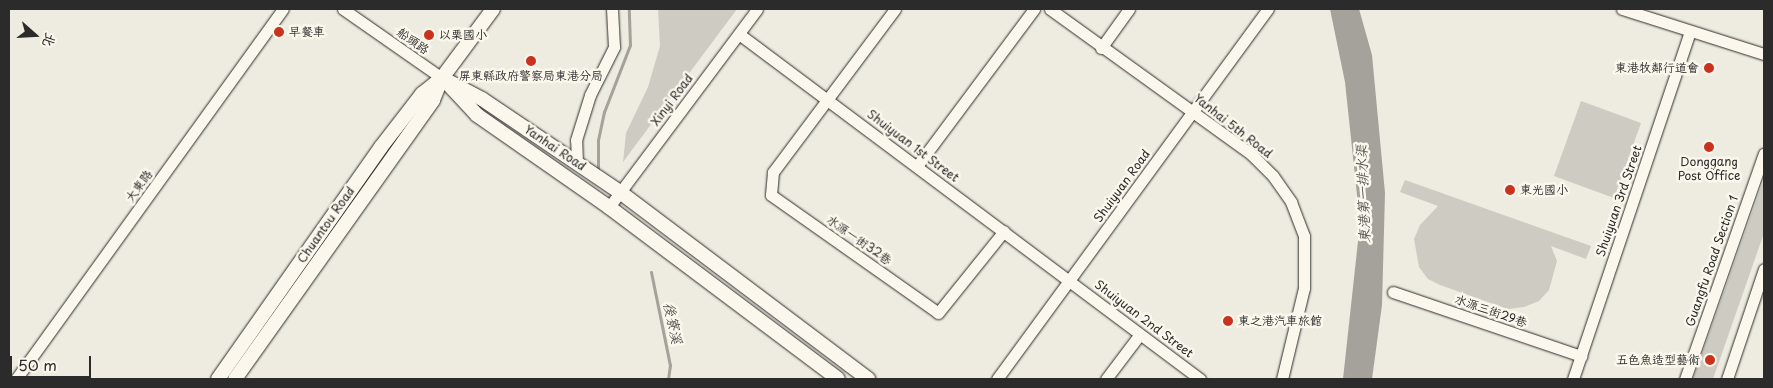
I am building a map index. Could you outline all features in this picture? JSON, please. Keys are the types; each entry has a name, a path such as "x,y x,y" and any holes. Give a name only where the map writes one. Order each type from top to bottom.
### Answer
{"main road":[{"name":"Chuantou Road","path":"235,379 433,100 442,78 493,9"},
{"name":"Chuantou Road","path":"218,379 381,147 422,94 442,78"},
{"name":"Yanhai Road","path":"442,78 482,99 620,192 868,379"},
{"name":"Yanhai Road","path":"442,78 478,115 609,207 838,379"}],"street":[{"name":"大東路","path":"16,379 284,9"},
{"name":"船頭路","path":"343,9 442,78"},
{"path":"577,163 576,140 590,95 614,47 612,9"},
{"name":"Xinyi Road","path":"609,207 757,9"},
{"path":"828,100 895,9"},
{"path":"916,166 1034,9"},
{"name":"Yanhai 5th Road","path":"1050,9 1101,48 1193,111 1251,154 1273,176 1291,202 1304,236 1304,288 1282,379"},
{"path":"1101,48 1129,9"},
{"name":"Shuiyuan Road","path":"998,379 1268,9"},
{"path":"1622,9 1764,54"},
{"name":"Shuiyuan 3rd Street","path":"1573,379 1690,31"},
{"name":"Shuiyuan 1st Street","path":"739,34 1071,281"},
{"name":"水源一街32巷","path":"828,100 773,172 772,195 938,313 1004,231"},
{"name":"Guangfu Road Section 1","path":"1685,379 1764,152"},
{"path":"1727,379 1764,269"},
{"name":"Shuiyuan 2nd Street","path":"1071,281 1200,379"},
{"name":"水源三街29巷","path":"1393,292 1581,356"},
{"path":"1106,379 1140,334"}],"shaded area":[{"path":"658,9 737,9 623,162 626,133 648,87 660,46"},
{"path":"1581,101 1641,123 1614,198 1554,176"},
{"path":"1764,179 1764,233 1713,379 1693,379"},
{"path":"1405,180 1591,246 1586,259 1551,246 1557,261 1549,290 1539,301 1524,307 1508,309 1440,285 1428,279 1419,267 1414,239 1420,225 1438,206 1400,192"}],"water":[{"name":"東港第一排水渠","path":"1330,9 1359,9 1372,55 1385,193 1382,305 1372,379 1343,379 1360,223 1345,82"}],"waterway":[{"path":"598,169 598,140 604,112 630,45 629,9"},
{"name":"後寮溪","path":"651,272 670,365 668,379"}],"place":[{"name":"早餐車","path":"279,32"},
{"name":"以栗國小","path":"429,35"},
{"name":"屏東縣政府警察局東港分局","path":"531,61"},
{"name":"東港牧鄰行道會","path":"1709,68"},
{"name":"Donggang Post Office","path":"1709,147"},
{"name":"東光國小","path":"1510,190"},
{"name":"東之港汽車旅館","path":"1228,321"},
{"name":"五色魚造型藝術","path":"1710,360"}]}
